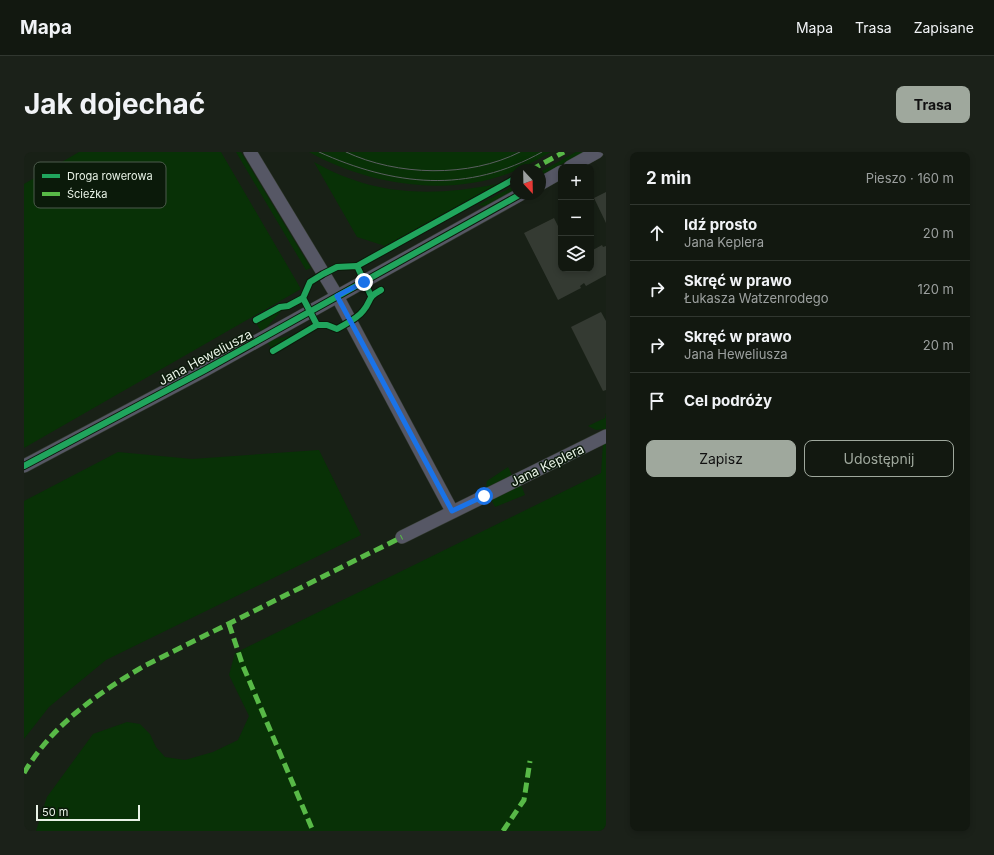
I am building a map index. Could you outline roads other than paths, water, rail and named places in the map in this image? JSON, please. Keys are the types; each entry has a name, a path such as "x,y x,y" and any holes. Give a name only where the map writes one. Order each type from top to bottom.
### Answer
{"street":[{"path":"250,152 337,296 452,511"},
{"path":"575,164 597,152"},
{"path":"546,181 558,174"},
{"name":"Jana Heweliusza","path":"24,466 205,370 510,200"},
{"name":"Jana Keplera","path":"402,537 606,436"}],"tram line":[{"path":"319,152 375,172 403,178 431,180 459,179 486,174 514,165 542,152"},
{"path":"346,152 366,160 388,166 433,171 456,170 478,166 500,160 520,152"}]}
